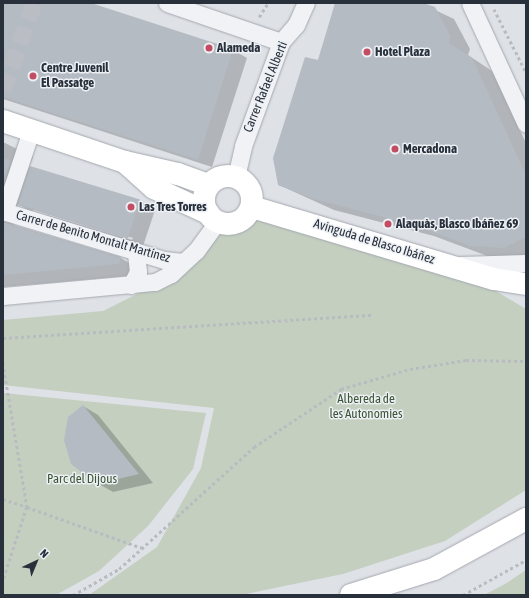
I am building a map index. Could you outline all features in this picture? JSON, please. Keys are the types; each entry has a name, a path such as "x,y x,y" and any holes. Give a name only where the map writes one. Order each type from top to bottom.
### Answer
{"street":[{"path":"167,3 281,42"},
{"name":"Carrer Rafael Alberti","path":"236,177 243,146 281,42 296,25 306,3"},
{"path":"470,3 526,124"},
{"path":"3,121 125,162 178,174 209,185"},
{"path":"4,212 31,131"},
{"path":"3,296 155,282 171,274 204,243 212,217 204,201 209,185 220,177 236,177 251,190 252,208 240,222 226,225 212,217 154,188 125,162"},
{"name":"Avinguda de Blasco Ibáñez","path":"252,208 494,279 526,284"},
{"name":"Carrer de Benito Montalt Martínez","path":"4,212 136,252 183,262"},
{"path":"131,285 138,272 136,252"},
{"path":"453,266 526,263"},
{"name":"Avinguda de Blasco Ibáñez","path":"494,279 526,298"},
{"path":"498,533 526,508"},
{"path":"351,595 434,569 526,519"}],"path":[{"path":"491,3 526,72"},
{"path":"3,338 372,315"},
{"path":"73,595 119,569 254,447 341,389 410,369 466,360 526,361"},
{"path":"3,363 27,507 3,581"},
{"path":"3,499 142,548"},
{"path":"463,595 526,560"}],"green space":[{"name":"Albereda de les Autonomies","path":"257,218 491,288 526,309 526,490 445,541 343,574 241,595 89,595 157,547 201,468 214,408 3,385 3,320 103,311 177,274 218,232 239,232 251,227"},
{"name":"Parc del Dijous","path":"3,393 206,413 193,469 148,526 99,571 56,595 3,595"},
{"path":"526,570 526,595 484,595 505,584"}],"building":[{"path":"3,3 91,3 233,49 198,160 3,97"},
{"name":"Mercadona","path":"335,3 423,3 435,7 451,37 449,43 472,58 526,175 526,237 504,248 470,246 414,225 314,199 278,185 273,158 305,57 318,60"},
{"path":"3,158 11,160 3,183"},
{"path":"30,166 140,200 128,239 18,205"},
{"path":"3,222 121,257 119,264 3,275"},
{"path":"83,405 139,474 97,484 71,464 64,440 68,417"}],"tunnel":[{"path":"3,90 34,3"}],"place":[{"name":"Alameda","path":"209,48"},
{"name":"Hotel Plaza","path":"367,52"},
{"name":"Centre Juvenil El Passatge","path":"33,76"},
{"name":"Mercadona","path":"395,149"},
{"name":"Las Tres Torres","path":"131,207"},
{"name":"Alaquàs, Blasco Ibáñez 69","path":"388,224"}]}
